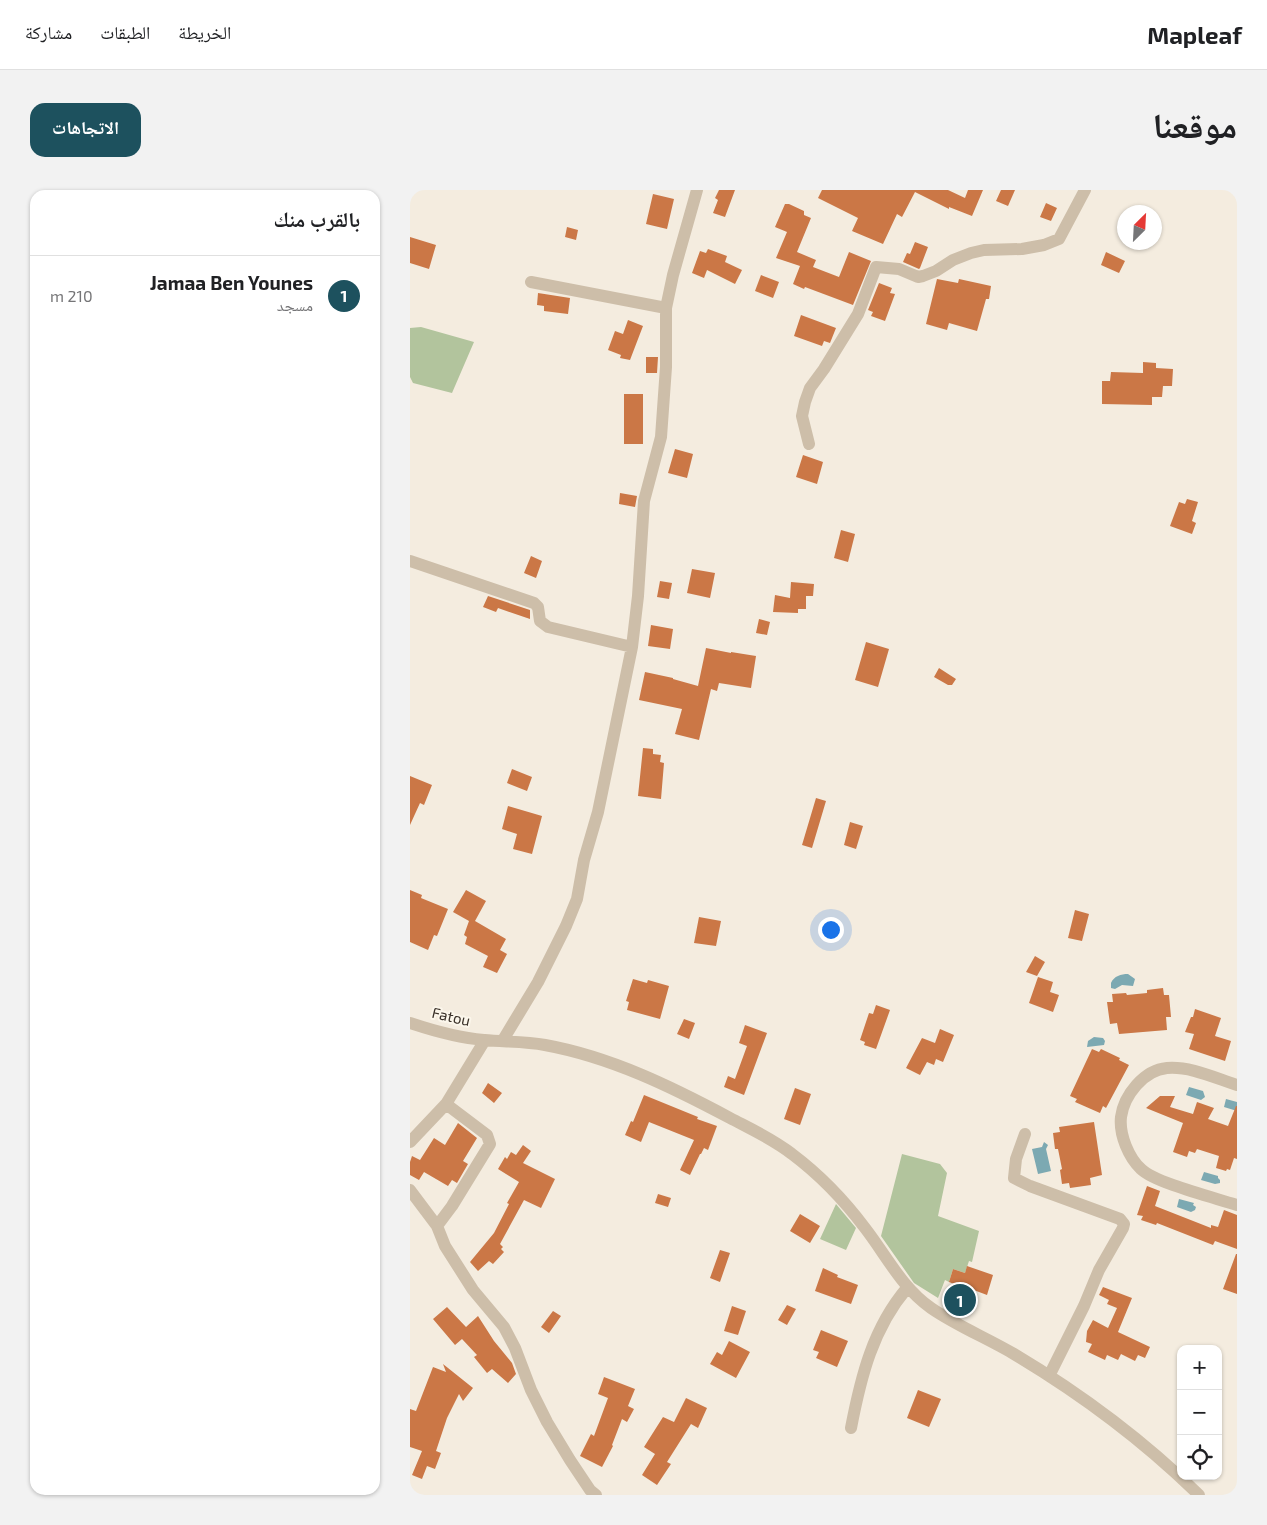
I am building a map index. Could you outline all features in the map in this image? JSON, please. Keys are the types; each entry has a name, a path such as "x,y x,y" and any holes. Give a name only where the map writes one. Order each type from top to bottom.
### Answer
{"street":[{"path":"503,1040 520,1015 555,951 577,899 584,860 598,812 632,646 638,596 644,501 661,437 666,377 666,308 673,275 697,190"},
{"path":"809,444 802,416 810,388 858,314 876,267 899,269 918,277 936,271 952,260 984,250 1022,249 1044,245 1059,239 1085,190"},
{"path":"530,282 666,308"},
{"path":"410,561 534,603 538,607 540,622 548,627 632,646"},
{"name":"Fatou","path":"410,1023 433,1031 485,1040 545,1045 607,1061 723,1114 790,1152 827,1183 845,1203 907,1288 930,1307 1015,1355 1117,1422 1162,1460 1199,1495"},
{"path":"410,1142 446,1104 485,1040"},
{"path":"1237,1085 1183,1068 1166,1068 1151,1073 1138,1083 1121,1117 1121,1126 1127,1148 1132,1158 1142,1170 1161,1180 1237,1205"},
{"path":"437,1226 452,1206 490,1144 487,1136 446,1104"},
{"path":"1025,1134 1016,1159 1014,1178 1030,1186 1120,1218 1124,1224 1099,1270 1084,1306 1049,1376"},
{"path":"410,1190 437,1226 445,1246 473,1290 504,1327 547,1422 591,1493"},
{"path":"851,1428 862,1378 873,1343 887,1315 907,1288"}],"green space":[{"path":"421,327 474,342 452,393 413,383 410,377 410,328"},
{"path":"902,1154 940,1164 947,1173 938,1216 979,1231 972,1262 969,1261 965,1273 953,1269 949,1282 945,1280 938,1298 914,1283 881,1236"},
{"path":"836,1204 856,1228 846,1250 820,1239"}],"water":[{"path":"1128,974 1135,979 1133,986 1122,985 1115,989 1111,988 1111,983 1116,977"},
{"path":"1094,1037 1103,1038 1105,1041 1104,1045 1087,1047 1088,1041"},
{"path":"1189,1087 1203,1091 1205,1097 1201,1100 1186,1095"},
{"path":"1226,1099 1237,1102 1237,1111 1224,1107"},
{"path":"1044,1142 1048,1145 1046,1149 1051,1171 1038,1174 1032,1149 1042,1147"},
{"path":"1204,1172 1218,1176 1220,1183 1215,1184 1201,1180"},
{"path":"1179,1199 1194,1203 1195,1210 1191,1212 1177,1207"}],"building":[{"path":"719,190 735,190 725,217 713,213 718,200 715,198"},
{"path":"822,190 948,190 965,198 968,190 983,190 972,216 949,207 949,209 915,192 902,217 897,214 883,244 852,231 858,218 818,198"},
{"path":"1001,190 1015,190 1008,206 996,201"},
{"path":"653,194 674,199 667,229 646,224"},
{"path":"1046,203 1057,208 1051,221 1040,217"},
{"path":"785,204 804,211 804,215 811,218 797,252 816,260 813,267 839,277 849,252 871,261 853,305 793,284 800,266 776,258 787,232 775,227"},
{"path":"567,227 578,230 576,240 565,237"},
{"path":"410,237 436,245 429,269 410,263"},
{"path":"915,242 928,247 919,269 903,262 907,253 910,254"},
{"path":"708,249 727,256 725,262 742,270 735,284 707,270 704,278 692,273 700,251 706,253"},
{"path":"1106,252 1125,261 1119,273 1101,265"},
{"path":"761,275 779,282 773,298 755,291"},
{"path":"937,279 958,283 959,279 991,286 989,299 986,299 977,331 949,323 947,330 926,324"},
{"path":"879,283 892,288 890,293 895,294 885,321 871,316 873,312 868,310"},
{"path":"538,293 570,298 568,314 544,311 544,306 537,305"},
{"path":"801,315 836,328 830,343 824,341 822,346 794,336"},
{"path":"628,320 643,326 630,360 620,358 621,355 608,350 615,331 623,334"},
{"path":"646,357 658,357 657,373 646,373"},
{"path":"1143,362 1156,363 1156,368 1173,369 1172,386 1163,386 1162,397 1152,397 1152,405 1102,404 1102,381 1110,381 1111,372 1143,373"},
{"path":"624,394 643,394 643,444 624,444"},
{"path":"675,449 693,454 687,478 668,473"},
{"path":"803,455 823,462 817,484 796,477"},
{"path":"620,493 637,496 635,507 619,504"},
{"path":"1187,499 1198,502 1192,521 1196,523 1192,534 1170,526 1179,502 1185,504"},
{"path":"841,530 855,534 848,562 834,558"},
{"path":"531,556 542,561 536,578 524,573"},
{"path":"692,569 715,573 710,598 687,593"},
{"path":"660,581 672,583 669,599 657,597"},
{"path":"791,582 814,584 813,596 806,596 806,609 798,609 798,613 773,612 775,595 790,598"},
{"path":"488,596 530,610 530,619 498,608 496,612 483,607"},
{"path":"759,619 770,622 767,635 756,633"},
{"path":"651,625 673,629 670,649 648,646"},
{"path":"866,642 889,649 878,687 855,680"},
{"path":"706,648 756,656 751,688 719,683 717,691 711,689 699,740 675,734 682,709 639,700 645,672 698,686"},
{"path":"939,668 956,679 952,685 948,685 934,677"},
{"path":"643,748 653,749 653,754 661,755 660,762 664,763 661,799 638,796"},
{"path":"512,769 532,777 527,791 507,783"},
{"path":"410,776 432,785 424,805 420,803 410,825"},
{"path":"816,798 826,801 812,848 802,845"},
{"path":"508,806 542,816 532,854 513,849 517,834 502,829"},
{"path":"850,822 863,826 856,849 844,845"},
{"path":"410,890 422,895 421,898 448,909 437,936 434,935 428,950 410,942"},
{"path":"466,890 486,901 475,921 506,939 500,950 507,954 497,973 483,967 488,956 465,944 467,937 464,935 469,921 453,912"},
{"path":"1075,910 1089,914 1082,941 1068,938"},
{"path":"699,917 721,921 716,946 694,943"},
{"path":"1035,956 1045,962 1037,976 1026,972"},
{"path":"1038,977 1053,982 1050,992 1059,995 1053,1012 1029,1003"},
{"path":"633,979 647,983 648,980 669,986 660,1019 627,1010 629,1002 626,1001"},
{"path":"1163,988 1164,995 1169,995 1171,1017 1166,1017 1167,1030 1119,1034 1117,1023 1110,1024 1107,1002 1113,1002 1112,994 1147,993 1147,990"},
{"path":"876,1005 890,1010 876,1049 864,1045 865,1042 860,1040 869,1013 873,1014"},
{"path":"1195,1009 1221,1018 1215,1036 1231,1041 1225,1061 1189,1049 1194,1034 1185,1032"},
{"path":"684,1019 695,1023 689,1039 677,1034"},
{"path":"745,1025 767,1033 744,1095 724,1087 728,1076 735,1079 747,1046 739,1043"},
{"path":"940,1029 954,1035 943,1062 936,1059 934,1065 927,1062 920,1075 906,1068 922,1038 935,1043"},
{"path":"1092,1049 1099,1052 1101,1049 1120,1058 1119,1060 1129,1065 1106,1108 1103,1106 1100,1113 1075,1102 1077,1099 1070,1096"},
{"path":"488,1083 502,1093 494,1103 482,1093"},
{"path":"795,1088 811,1094 800,1125 784,1119"},
{"path":"644,1095 717,1126 708,1150 704,1148 690,1175 680,1170 694,1140 649,1122 641,1142 625,1135 631,1121 633,1122"},
{"path":"1160,1096 1175,1096 1170,1107 1193,1114 1197,1102 1214,1108 1208,1119 1228,1126 1237,1106 1237,1159 1234,1158 1230,1170 1227,1169 1226,1171 1216,1168 1219,1156 1197,1149 1195,1153 1189,1151 1187,1157 1173,1152 1183,1123 1146,1108"},
{"path":"1094,1122 1102,1175 1090,1178 1091,1185 1070,1188 1069,1183 1062,1184 1060,1170 1062,1169 1058,1149 1055,1149 1053,1133 1060,1132 1059,1127"},
{"path":"458,1123 477,1138 463,1161 468,1164 457,1183 452,1180 448,1186 424,1172 419,1180 410,1175 412,1156 420,1160 434,1138 445,1145"},
{"path":"523,1145 531,1151 523,1163 555,1179 541,1208 524,1200 500,1244 504,1252 493,1264 489,1261 478,1271 470,1262 494,1233 509,1204 507,1203 519,1182 498,1169 505,1157 507,1159 511,1152 516,1155"},
{"path":"1147,1186 1160,1191 1155,1206 1211,1228 1211,1225 1218,1227 1224,1210 1237,1215 1237,1249 1215,1241 1213,1245 1157,1223 1156,1225 1141,1220 1143,1216 1137,1215"},
{"path":"658,1194 671,1198 668,1207 655,1203"},
{"path":"800,1214 820,1226 810,1243 790,1231"},
{"path":"720,1250 730,1253 720,1282 710,1278"},
{"path":"1237,1254 1237,1294 1223,1289"},
{"path":"967,1266 993,1275 987,1295 971,1289 967,1308 950,1304 954,1284 949,1282 953,1269 965,1273"},
{"path":"823,1268 838,1275 837,1277 858,1285 851,1304 815,1291"},
{"path":"1103,1287 1132,1298 1118,1332 1150,1347 1145,1358 1138,1355 1135,1361 1121,1354 1118,1360 1107,1355 1105,1360 1088,1352 1092,1344 1086,1342 1087,1331 1093,1320 1108,1328 1117,1308 1107,1304 1109,1300 1099,1295"},
{"path":"787,1305 796,1309 787,1325 778,1320"},
{"path":"732,1306 746,1311 738,1335 724,1331"},
{"path":"447,1307 466,1327 478,1316 494,1341 512,1363 516,1374 508,1383 492,1369 487,1373 474,1357 477,1355 462,1339 455,1345 433,1319"},
{"path":"553,1311 561,1316 549,1333 541,1327"},
{"path":"821,1330 848,1341 837,1367 816,1358 819,1352 813,1350"},
{"path":"729,1341 750,1352 736,1378 710,1364 717,1352 722,1355"},
{"path":"443,1364 473,1388 463,1401 459,1394 447,1418 436,1451 441,1453 435,1469 427,1466 422,1479 412,1475 422,1451 410,1447 410,1409 416,1411 433,1367 446,1372"},
{"path":"604,1377 635,1389 628,1406 634,1409 627,1422 622,1419 613,1446 602,1467 580,1456 591,1434 594,1436 608,1398 598,1394"},
{"path":"918,1390 941,1399 929,1427 907,1418"},
{"path":"686,1398 707,1408 698,1428 691,1424 667,1462 671,1464 657,1485 642,1475 655,1454 644,1447 663,1417 674,1422"}],"place":[{"name":"Jamaa Ben Younes","path":"960,1300"}]}
